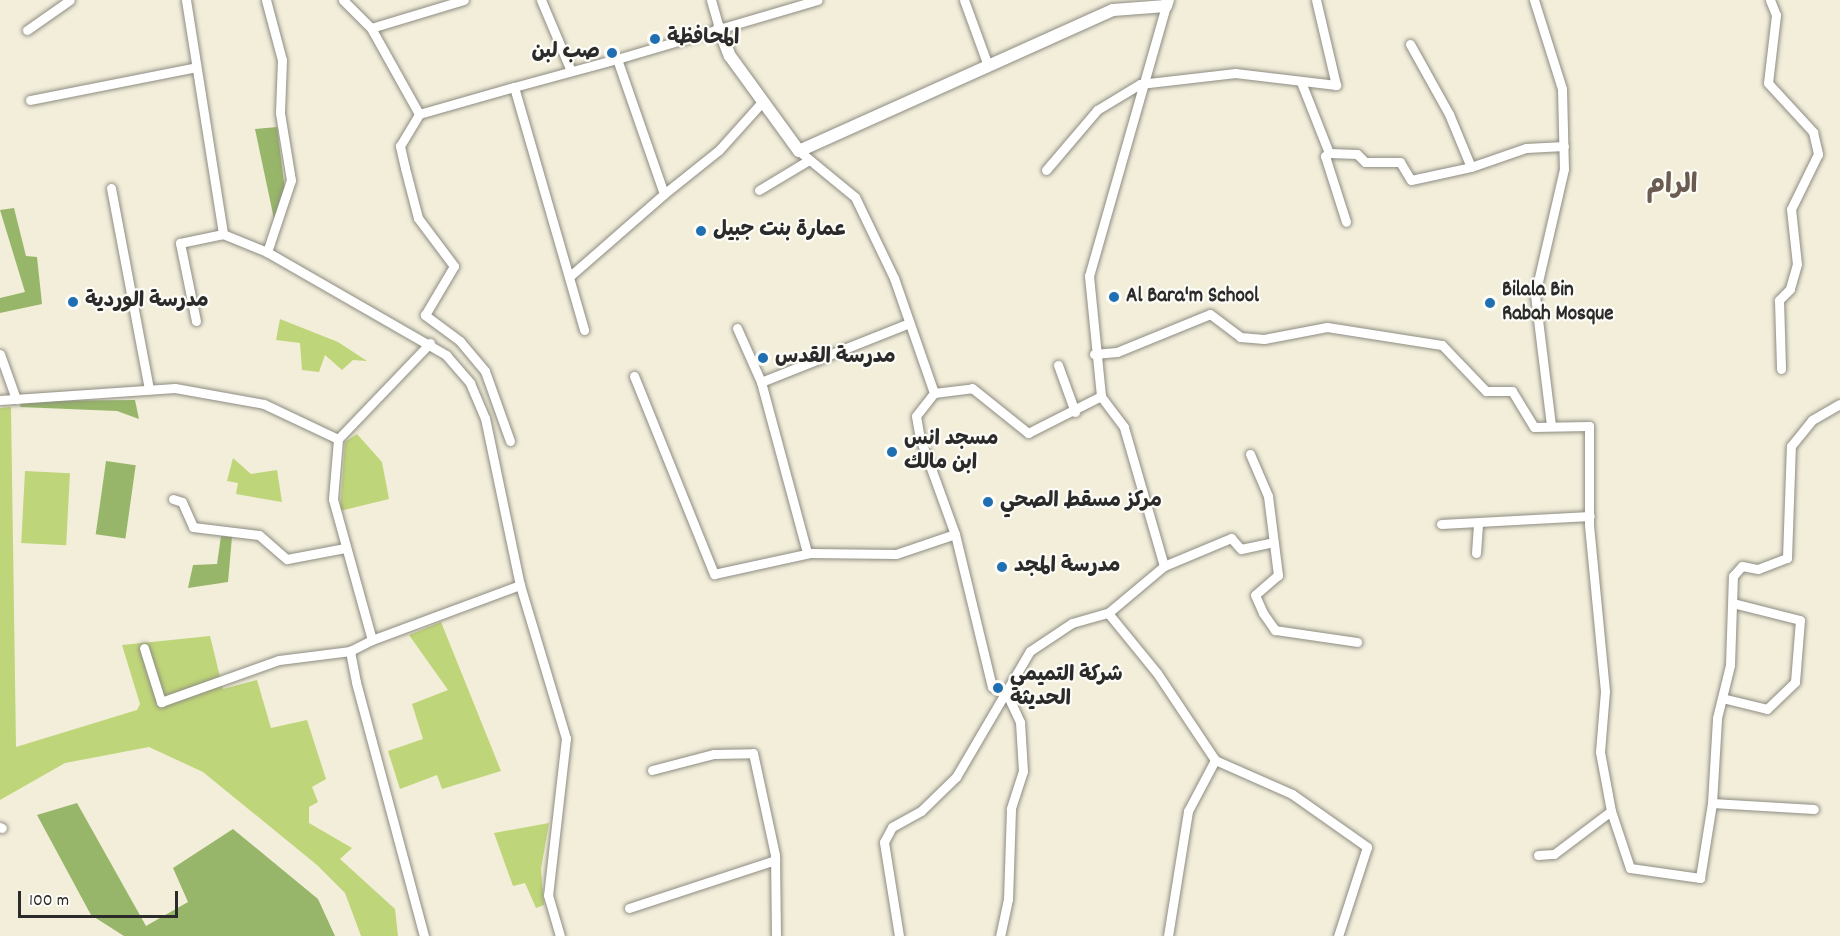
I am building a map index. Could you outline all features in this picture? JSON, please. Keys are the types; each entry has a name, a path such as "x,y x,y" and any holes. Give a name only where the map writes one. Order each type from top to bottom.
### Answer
{"street":[{"path":"27,30 70,0"},
{"path":"186,0 224,234"},
{"path":"266,0 282,60 280,113 291,180 267,252"},
{"path":"343,0 371,28 419,114"},
{"path":"371,28 464,0"},
{"path":"541,0 571,71"},
{"path":"711,0 730,56 804,155 855,197 870,221 933,393"},
{"path":"510,441 485,371 460,340 425,315 454,266 418,218 405,168 400,146 419,114 817,0"},
{"path":"964,0 987,63"},
{"path":"1046,170 1097,110 1140,84 1235,73 1336,85 1316,0"},
{"path":"1534,0 1562,88 1564,169 1535,294 1551,426"},
{"path":"1770,0 1776,15 1768,83 1814,132 1818,154 1791,209 1797,264 1790,288 1779,300 1781,369"},
{"path":"759,190 804,155 987,63 1113,10 1167,3 1140,84 1089,276 1094,354 1101,396 1124,426 1164,566"},
{"path":"1410,44 1449,114 1471,167"},
{"path":"617,59 664,194"},
{"path":"30,100 196,67"},
{"path":"1301,82 1329,153"},
{"path":"514,87 584,330"},
{"path":"569,277 718,150 763,101"},
{"path":"1346,222 1325,156 1329,153 1357,154 1365,162 1400,162 1411,180 1471,167 1526,148 1564,146"},
{"path":"111,188 149,389"},
{"path":"195,321 180,243 224,234 267,252 430,343 464,372 482,408 520,585 566,738 548,895 560,936"},
{"path":"1094,354 1117,352 1213,313 1240,337 1264,339 1327,327 1442,345 1486,391 1512,391 1534,427 1589,426 1590,516 1605,690 1600,752 1611,811 1630,868 1700,878 1712,802 1733,603 1732,576 1742,566 1758,569 1786,558 1791,446 1812,420 1840,404"},
{"path":"760,382 909,323"},
{"path":"737,328 760,382 807,553"},
{"path":"372,640 333,499 338,439 430,343"},
{"path":"0,354 4,383 16,399"},
{"path":"1058,365 1075,412"},
{"path":"634,376 714,574 807,553 896,554 955,534"},
{"path":"0,400 175,388 264,404 338,439"},
{"path":"1000,936 1008,899 1011,809 1023,771 1020,722 1007,694 992,687 955,534 916,416 933,393 972,388 1028,433 1075,412 1101,396"},
{"path":"1250,454 1268,496 1278,575 1255,595 1275,630 1357,642"},
{"path":"173,499 182,502 194,527 259,535 287,559 345,548"},
{"path":"1441,524 1590,516"},
{"path":"1476,554 1478,522"},
{"path":"899,936 884,842 892,827 921,811 956,777 1007,694 1030,651 1072,623 1108,613 1164,566 1230,538 1241,549 1273,542"},
{"path":"144,648 161,702 279,660 350,651 372,640 520,585"},
{"path":"1722,698 1767,709 1795,682 1800,620 1733,603"},
{"path":"1108,613 1157,673 1215,760 1292,794 1367,847 1338,936"},
{"path":"350,651 424,936"},
{"path":"652,770 714,754 753,753 775,860 776,936"},
{"path":"1168,936 1188,811 1215,760"},
{"path":"1712,802 1814,809"},
{"path":"1538,855 1554,854 1611,811"},
{"path":"629,908 775,860"}],"green space":[{"path":"277,127 285,190 274,219 255,129"},
{"path":"14,208 26,256 37,257 42,304 0,313 0,298 25,292 0,210"},
{"path":"280,319 338,342 367,361 353,360 342,370 325,355 319,372 302,370 300,343 276,340"},
{"path":"135,400 139,419 117,411 20,407 22,401"},
{"path":"11,407 16,747 137,710 140,704 122,645 210,636 223,689 257,680 271,728 307,720 326,779 312,787 318,802 309,807 309,823 352,848 340,859 395,909 398,936 361,936 345,893 317,865 203,772 149,747 65,763 0,800 0,408"},
{"path":"357,434 382,462 389,499 340,511 345,442"},
{"path":"233,458 251,474 277,470 282,502 236,494 238,483 227,481"},
{"path":"106,461 136,465 125,538 96,534"},
{"path":"25,471 70,473 66,545 21,543"},
{"path":"221,536 232,537 228,582 188,588 193,565 217,564"},
{"path":"441,622 501,771 442,789 437,775 400,789 388,751 423,739 412,704 448,690 409,635"},
{"path":"77,803 146,926 188,902 173,868 233,829 318,899 335,936 124,936 91,915 37,815"},
{"path":"549,823 541,869 544,905 536,908 525,883 513,886 494,833"}],"place":[{"name":"المحافظة","path":"655,39"},
{"name":"صب لبن","path":"612,53"},
{"name":"عمارة بنت جبيل","path":"701,231"},
{"name":"Al Bara'm School","path":"1114,297"},
{"name":"مدرسة الوردية","path":"73,302"},
{"name":"Bilala Bin Rabah Mosque","path":"1490,303"},
{"name":"مدرسة القدس","path":"763,358"},
{"name":"مسجد انس ابن مالك","path":"892,452"},
{"name":"مركز مسقط الصحي","path":"988,502"},
{"name":"مدرسة المجد","path":"1002,567"},
{"name":"شركة التميمي الحديثة","path":"998,688"}],"district":[{"name":"الرام","path":"1672,187"}]}
